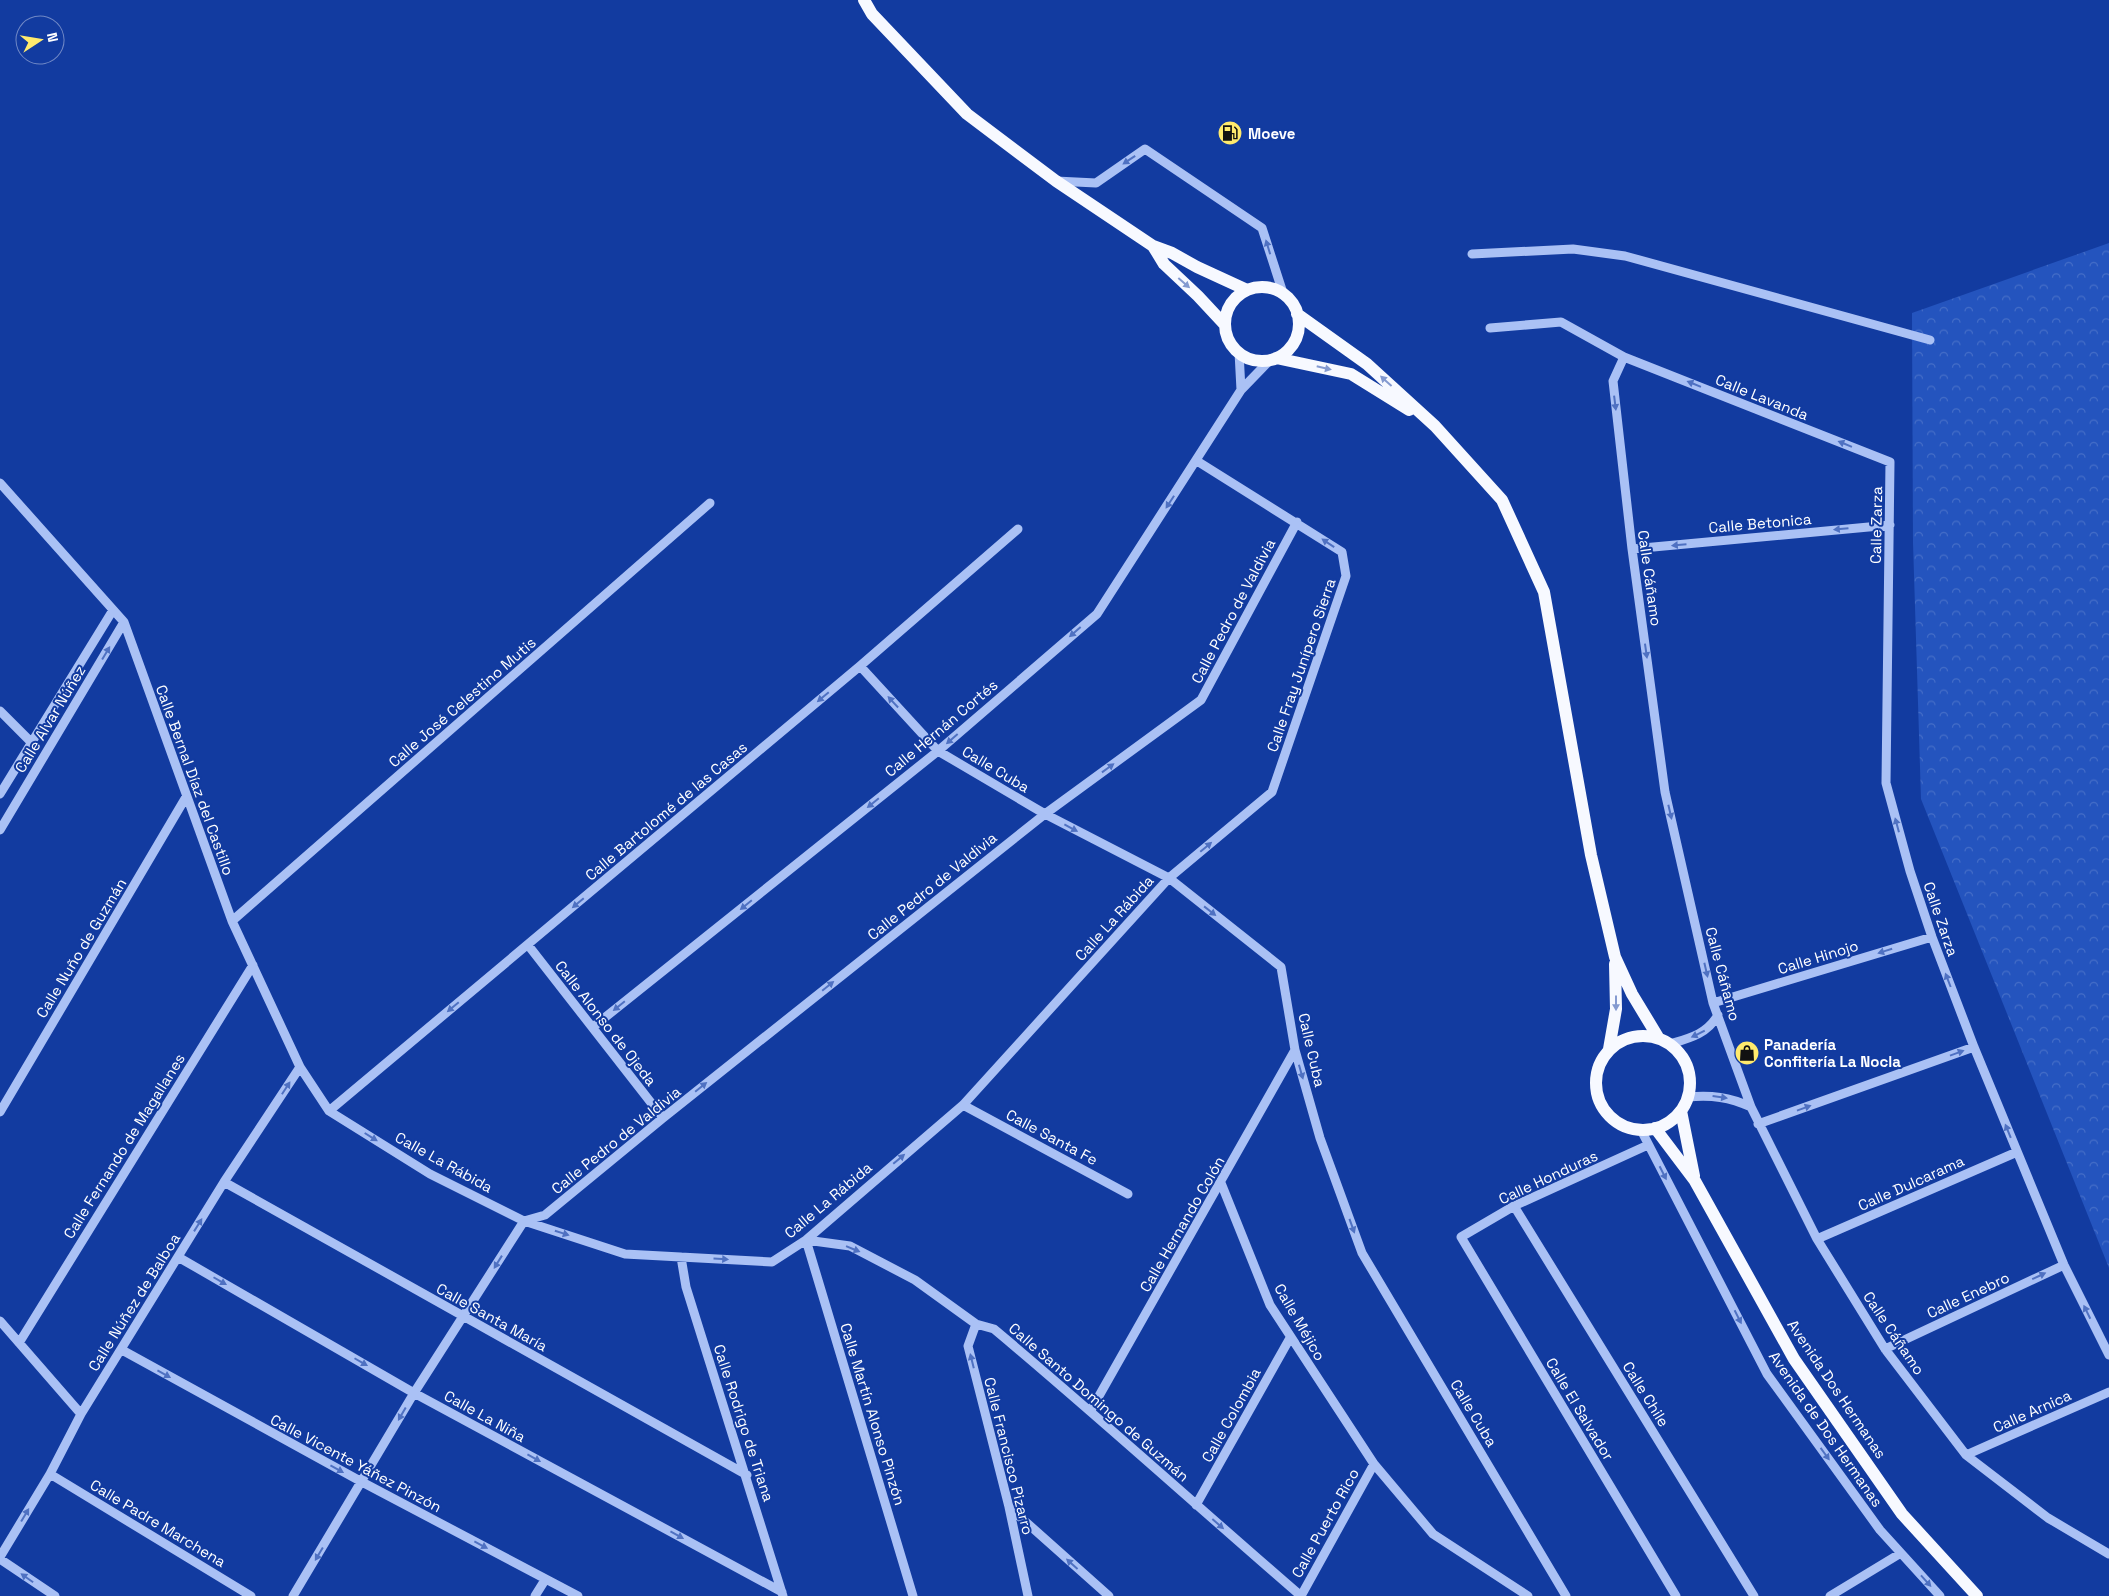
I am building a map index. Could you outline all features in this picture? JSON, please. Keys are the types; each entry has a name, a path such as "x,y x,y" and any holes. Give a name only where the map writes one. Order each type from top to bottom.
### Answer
{"main road":[{"path":"864,0 872,14 967,114 1056,180 1153,246 1172,253 1197,268 1247,290"},
{"path":"1153,246 1164,264 1225,325"},
{"path":"1273,358 1289,348 1295,340 1298,330 1297,314 1292,302 1283,293 1271,288 1259,287 1247,290 1233,300 1225,316 1229,340 1239,352 1254,360 1273,358 1350,374 1435,426"},
{"path":"1297,314 1368,364 1435,426 1502,500 1544,592 1591,855 1615,957 1632,994 1658,1037"},
{"path":"1609,1049 1624,1040 1640,1035 1658,1037 1670,1044 1684,1058 1690,1077 1688,1097 1680,1112 1667,1124 1641,1130 1622,1124 1607,1112 1601,1104 1596,1085 1599,1066 1609,1049 1616,1010 1615,957"},
{"name":"Avenida Dos Hermanas","path":"1680,1112 1695,1181"},
{"name":"Avenida Dos Hermanas","path":"1655,1128 1695,1181 1794,1359 1902,1514 1977,1596"}],"street":[{"path":"1056,180 1096,183 1145,149 1262,228 1283,293"},
{"path":"1472,254 1573,248 1625,256 1930,340"},
{"name":"Calle Lavanda","path":"1490,328 1561,322 1624,357 1890,462"},
{"path":"1239,352 1241,390"},
{"name":"Calle Cáñamo","path":"1624,357 1613,381 1632,549 1665,792 1713,1003 1751,1107 1817,1239 1885,1349 1966,1455 2048,1518 2109,1554"},
{"name":"Calle Hernán Cortés","path":"593,1027 938,751 1096,614 1197,461 1241,390 1273,358"},
{"name":"Calle Fray Junípero Sierra","path":"1169,878 1272,792 1346,576 1342,552 1197,461"},
{"name":"Calle Zarza","path":"1890,462 1886,783 1910,872 1932,937 1974,1046 2064,1265 2109,1355"},
{"name":"Calle Bernal Díaz del Castillo","path":"0,483 124,622 232,921 300,1067 329,1111"},
{"name":"Calle José Celestino Mutis","path":"232,921 710,503"},
{"name":"Calle Pedro de Valdivia","path":"524,1221 546,1215 663,1118 1045,814 1200,700 1297,522"},
{"name":"Calle Betonica","path":"1632,549 1890,525"},
{"name":"Calle Bartolomé de las Casas","path":"329,1111 860,666 1018,529"},
{"name":"Calle Alvar Núñez","path":"0,794 113,610"},
{"name":"Calle Alvar Núñez","path":"0,830 124,622"},
{"name":"Calle Cuba","path":"860,666 938,751 1045,814 1169,878 1281,967 1295,1050 1320,1138 1362,1253 1566,1596"},
{"path":"0,711 32,743"},
{"name":"Calle Nuño de Guzmán","path":"0,1112 186,797"},
{"name":"Calle La Rábida","path":"329,1111 430,1174 524,1221 625,1254 772,1262 806,1240 963,1105 1169,878"},
{"name":"Calle Hinojo","path":"1713,1003 1932,937"},
{"name":"Calle Alonso de Ojeda","path":"528,945 663,1118"},
{"name":"Calle Fernando de Magallanes","path":"19,1343 252,964"},
{"path":"1670,1044 1692,1038 1710,1028 1718,1015"},
{"path":"1758,1124 1974,1046"},
{"name":"Calle Hernando Colón","path":"1091,1410 1222,1183 1295,1050"},
{"name":"Calle Núñez de Balboa","path":"0,1558 50,1474 81,1414 224,1182 300,1067"},
{"path":"1688,1097 1709,1095 1731,1098 1751,1107"},
{"name":"Calle Santa Fe","path":"963,1105 1128,1194"},
{"name":"Avenida de Dos Hermanas","path":"1641,1130 1767,1374 1880,1530 1940,1596"},
{"name":"Calle Honduras","path":"1461,1237 1514,1206 1648,1145"},
{"name":"Calle Dulcarama","path":"1817,1239 2017,1152"},
{"name":"Calle Santa María","path":"224,1182 463,1318 747,1475"},
{"name":"Calle Méjico","path":"1222,1183 1270,1305 1374,1464 1433,1534 1528,1596"},
{"name":"Calle Chile","path":"1514,1206 1754,1596"},
{"path":"293,1596 414,1393 524,1221"},
{"name":"Calle El Salvador","path":"1461,1237 1676,1596"},
{"name":"Calle Santo Domingo de Guzmán","path":"806,1240 850,1246 915,1280 976,1324 994,1329 1091,1410 1301,1596"},
{"name":"Calle Martín Alonso Pinzón","path":"806,1240 913,1596"},
{"name":"Calle La Niña","path":"178,1257 414,1393 782,1594"},
{"name":"Calle Rodrigo de Triana","path":"681,1257 686,1287 747,1475 782,1594"},
{"name":"Calle Enebro","path":"1885,1349 2064,1265"},
{"path":"0,1321 81,1414"},
{"name":"Calle Francisco Pizarro","path":"976,1324 968,1346 1009,1507 1028,1596"},
{"name":"Calle Colombia","path":"1196,1505 1290,1338"},
{"name":"Calle Vicente Yáñez Pinzón","path":"122,1350 362,1482 578,1596"},
{"name":"Calle Arnica","path":"1966,1455 2109,1392"},
{"name":"Calle Puerto Rico","path":"1301,1596 1374,1464"},
{"name":"Calle Padre Marchena","path":"50,1474 251,1596"},
{"path":"1009,1507 1109,1596"},
{"path":"1830,1596 1900,1553"},
{"path":"0,1558 55,1596"},
{"path":"535,1596 545,1580"}],"green space":[{"path":"2109,243 2109,1268 1921,799 1913,542 1912,313"}],"place":[{"name":"Moeve","path":"1230,133"},
{"name":"Panadería Confitería La Nocla","path":"1747,1053"}]}
